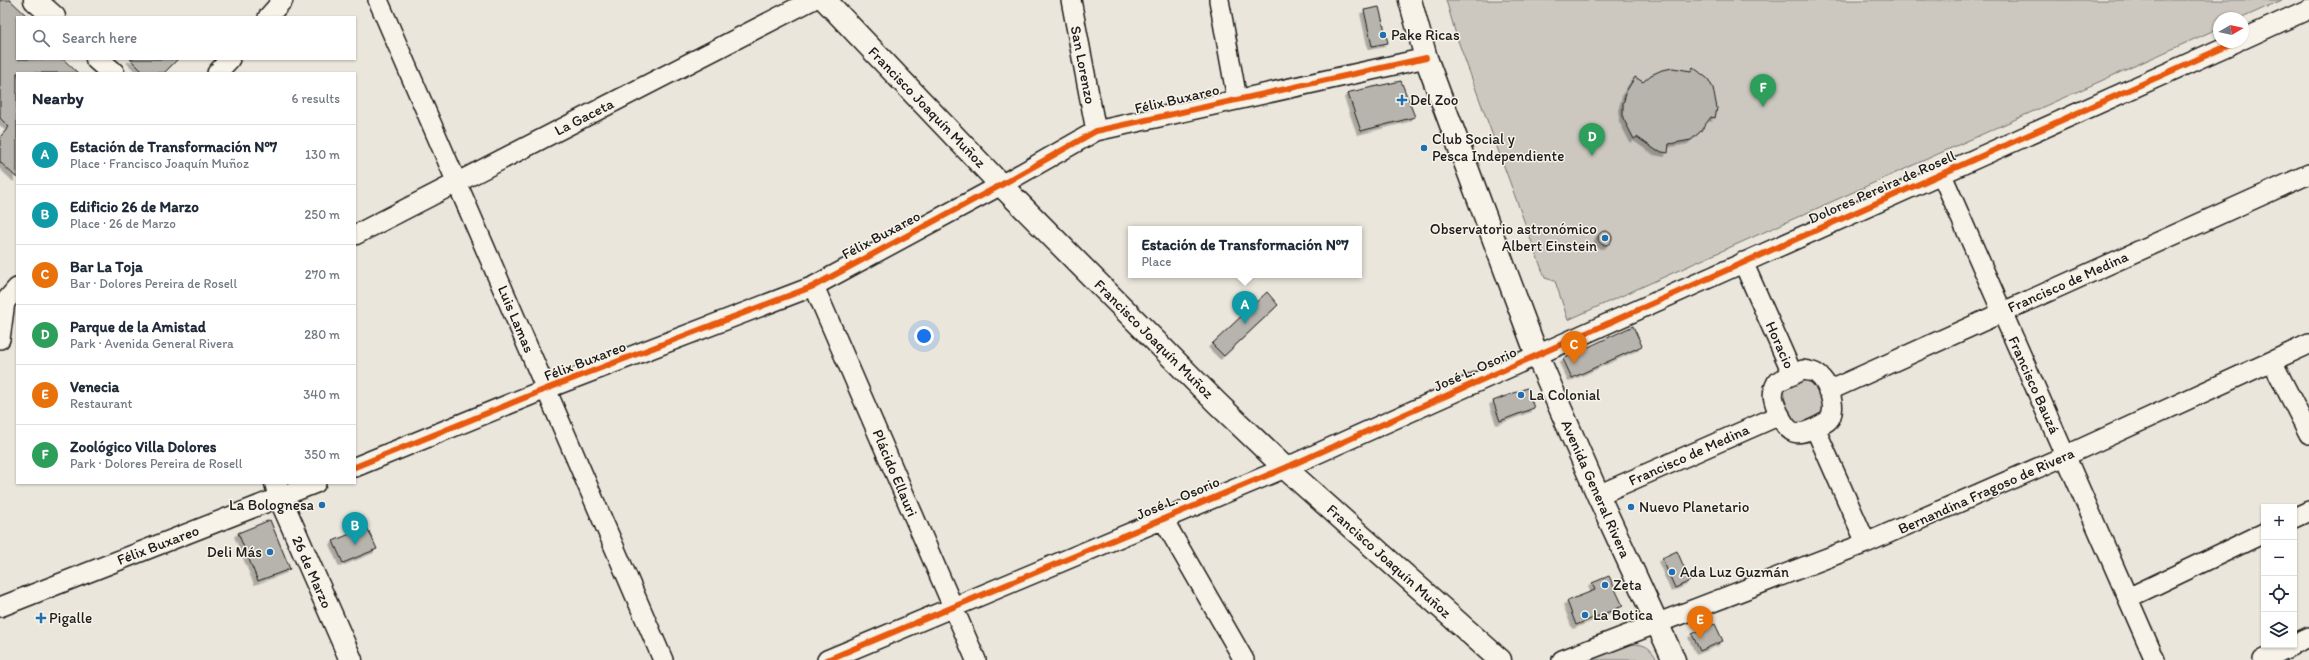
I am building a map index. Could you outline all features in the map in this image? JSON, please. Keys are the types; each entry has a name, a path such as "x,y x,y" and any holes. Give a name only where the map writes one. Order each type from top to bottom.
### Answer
{"street":[{"path":"35,0 53,16"},
{"path":"269,16 284,0"},
{"name":"Luis Lamas","path":"378,0 458,182 663,660"},
{"name":"La Gaceta","path":"356,234 812,0"},
{"name":"Francisco Joaquín Muñoz","path":"825,0 1002,185 1217,403 1285,468 1500,660"},
{"name":"San Lorenzo","path":"1071,0 1096,130"},
{"path":"1219,0 1237,99"},
{"name":"Avenida General Rivera","path":"1410,0 1426,58 1537,355 1598,495 1656,624 1674,660"},
{"path":"2249,36 2309,9"},
{"name":"Dolores Pereira de Rosell","path":"1537,355 1743,262 1942,176 2223,48"},
{"name":"Félix Buxareo","path":"356,467 546,389 814,286 1002,185 1096,130 1426,58"},
{"path":"99,60 112,72"},
{"path":"218,72 229,60"},
{"name":"Francisco de Medina","path":"1830,397 2002,311 2309,174"},
{"name":"Francisco Bauzá","path":"1942,176 2155,660"},
{"name":"Horacio","path":"1743,262 1793,375 1803,370 1813,372 1821,377 1830,397"},
{"name":"Plácido Ellauri","path":"814,286 976,660"},
{"path":"0,339 7,296"},
{"name":"Bernandina Fragoso de Rivera","path":"1562,660 1866,543 2065,456 2309,344"},
{"name":"José L. Osorio","path":"827,660 1285,468 1537,355"},
{"path":"2272,361 2309,434"},
{"path":"1793,375 1777,382 1772,394 1780,414 1797,433 1804,433 1827,422 1831,416 1830,397"},
{"name":"Francisco de Medina","path":"1598,495 1780,414"},
{"path":"1815,428 1866,543"},
{"name":"Félix Buxareo","path":"0,607 278,490 311,484"},
{"name":"26 de Marzo","path":"278,490 351,660"},
{"path":"2297,517 2309,511"},
{"path":"1163,519 1244,660"},
{"path":"2128,598 2261,534"},
{"path":"2297,643 2309,637"},
{"path":"2262,660 2287,648"}],"shaded area":[{"path":"1446,0 2282,0 2249,15 2249,12 2213,12 2213,31 1568,320 1555,281 1545,278 1457,38"},
{"path":"1807,378 1814,381 1825,407 1822,414 1798,425 1792,422 1780,394 1783,388"},
{"path":"1632,644 1641,645 1648,648 1653,652 1657,660 1582,660"}],"building":[{"path":"0,0 10,0 27,16 16,16 16,60 64,60 77,72 16,72 16,177 0,162 0,137 9,127 0,118"},
{"path":"1379,7 1388,43 1372,46 1364,10"},
{"path":"131,60 177,60 165,72 143,72"},
{"path":"1693,67 1708,79 1713,88 1717,108 1715,118 1711,117 1700,132 1691,140 1669,144 1668,153 1657,151 1637,137 1634,139 1623,118 1623,104 1627,90 1635,77 1643,82 1651,75 1662,70 1673,68 1691,71"},
{"path":"1401,81 1415,117 1361,131 1348,94 1350,92"},
{"name":"Observatorio astronómico Albert Einstein","path":"1605,231 1610,233 1612,238 1610,243 1605,245 1600,243 1598,238 1600,233"},
{"path":"1267,292 1278,305 1224,356 1212,344"},
{"path":"1633,326 1642,346 1572,378 1563,359"},
{"path":"1527,388 1534,408 1500,421 1493,401"},
{"path":"270,520 290,569 258,581 238,533"},
{"path":"367,527 377,549 343,563 333,541"},
{"path":"1677,551 1690,581 1675,588 1662,558"},
{"path":"1609,576 1623,606 1576,625 1567,601 1595,590 1592,583"},
{"path":"1715,624 1723,641 1700,651 1692,634"}],"cycle path":[{"path":"827,660 1285,468 2223,48"},
{"path":"356,467 546,389 814,286 1001,185 1096,131 1426,58"}],"place":[{"name":"Pake Ricas","path":"1383,35"},
{"name":"Del Zoo","path":"1402,100"},
{"name":"Zoológico Villa Dolores","path":"1763,107"},
{"name":"Club Social y Pesca Independiente","path":"1424,148"},
{"name":"Parque de la Amistad","path":"1592,156"},
{"name":"Observatorio astronómico Albert Einstein","path":"1605,238"},
{"name":"Estación de Transformación Nº7","path":"1245,324"},
{"name":"Bar La Toja","path":"1574,364"},
{"name":"La Colonial","path":"1521,395"},
{"name":"La Bolognesa","path":"322,505"},
{"name":"Nuevo Planetario","path":"1631,507"},
{"name":"Edificio 26 de Marzo","path":"355,545"},
{"name":"Deli Más","path":"270,552"},
{"name":"Ada Luz Guzmán","path":"1672,572"},
{"name":"Zeta","path":"1605,585"},
{"name":"La Botica","path":"1585,615"},
{"name":"Pigalle","path":"41,618"},
{"name":"Venecia","path":"1700,639"}]}
